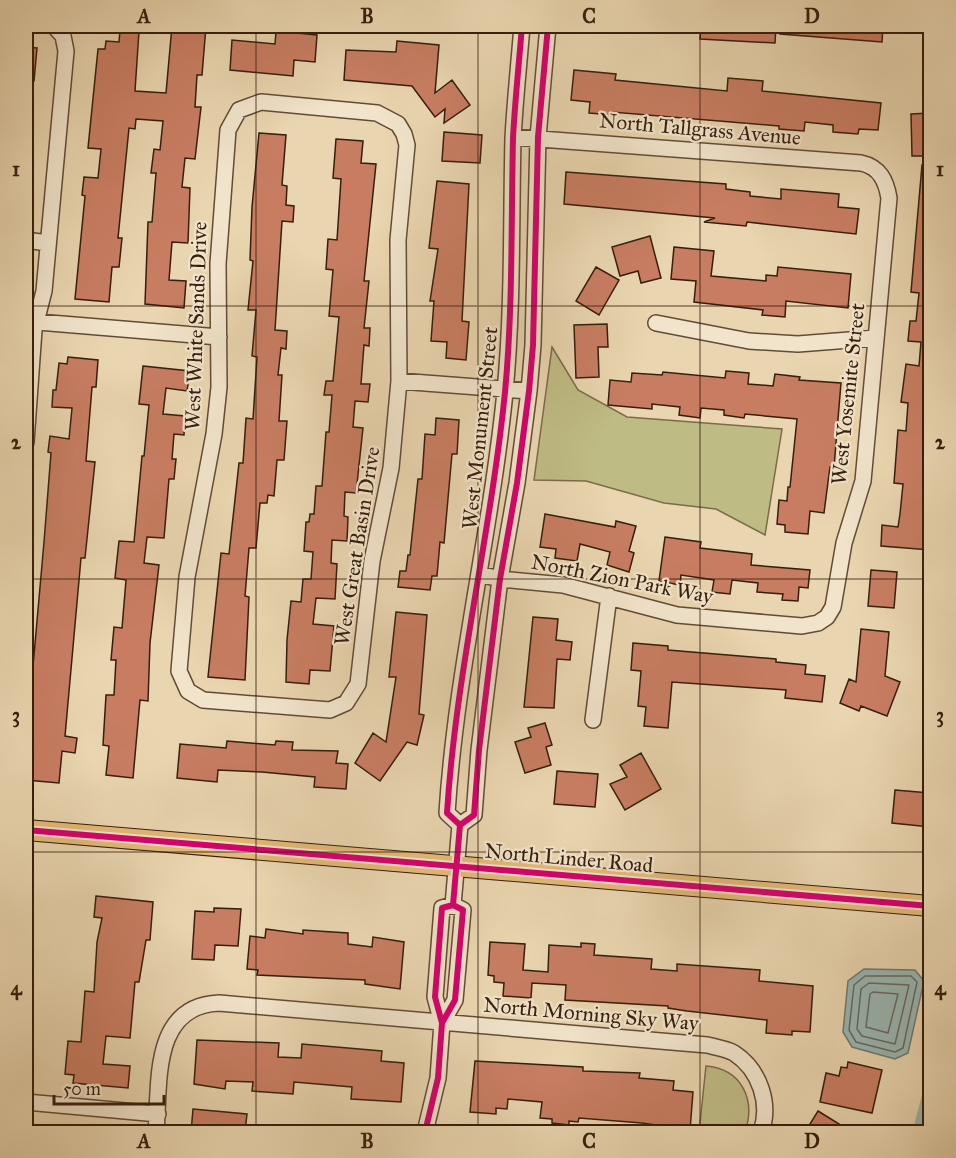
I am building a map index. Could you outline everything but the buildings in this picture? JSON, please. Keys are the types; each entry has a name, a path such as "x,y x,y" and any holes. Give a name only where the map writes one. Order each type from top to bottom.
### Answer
{"main road":[{"name":"North Linder Road","path":"26,830 930,906"}],"street":[{"path":"26,442 33,330 44,291 66,51 63,36 55,26"},
{"name":"West Monument Street","path":"460,825 447,813 451,746 479,574 505,389 513,137 522,26"},
{"name":"West Monument Street","path":"442,1023 435,997 442,908 453,905 460,825 474,814 479,750 500,579 517,483 529,391 533,345 538,137 548,26"},
{"name":"West White Sands Drive","path":"337,708 323,711 203,700 185,687 178,671 187,577 214,434 219,387 218,264 228,130 239,110 261,102 377,113 398,124"},
{"name":"West Great Basin Drive","path":"337,708 351,698 358,684 372,561 391,468 399,381 398,240 407,145 398,124"},
{"name":"North Tallgrass Avenue","path":"513,137 538,137 861,163 869,165 880,173"},
{"name":"West Yosemite Street","path":"827,617 837,596 844,543 863,481 889,198 886,183 880,173"},
{"path":"26,240 47,243"},
{"path":"656,323 749,341 798,344 875,338"},
{"path":"33,330 219,337"},
{"path":"399,381 529,391"},
{"name":"North Zion Park Way","path":"479,574 500,579 563,585 646,608 712,619 802,626 818,623 827,617"},
{"path":"594,720 609,596"},
{"name":"North Morning Sky Way","path":"158,1114 164,1047 169,1033 184,1013 207,1003 219,1003 707,1045 733,1052 748,1066 762,1089 765,1105 761,1132"},
{"path":"425,1132 436,1097 442,1023"},
{"path":"26,1102 158,1114 156,1132"}],"shaded area":[{"path":"552,347 578,390 627,417 782,429 765,535 716,509 664,503 586,481 534,480"},
{"path":"706,1066 729,1073 743,1088 749,1109 745,1132 699,1132"}],"water":[{"path":"864,969 915,970 924,981 908,1053 895,1059 852,1047 843,1032 848,981"}],"waterway":[{"path":"920,1132 930,1094"}],"cycle path":[{"path":"460,825 447,813 458,707 499,445 505,392 511,297 513,138 522,26"},
{"path":"453,905 460,825 474,815 479,750 500,579 517,483 529,391 533,345 538,137 548,26"},
{"path":"26,830 930,906"},
{"path":"425,1132 438,1078 442,1023 435,997 442,908 453,905 463,910 455,1000 442,1023"}]}
